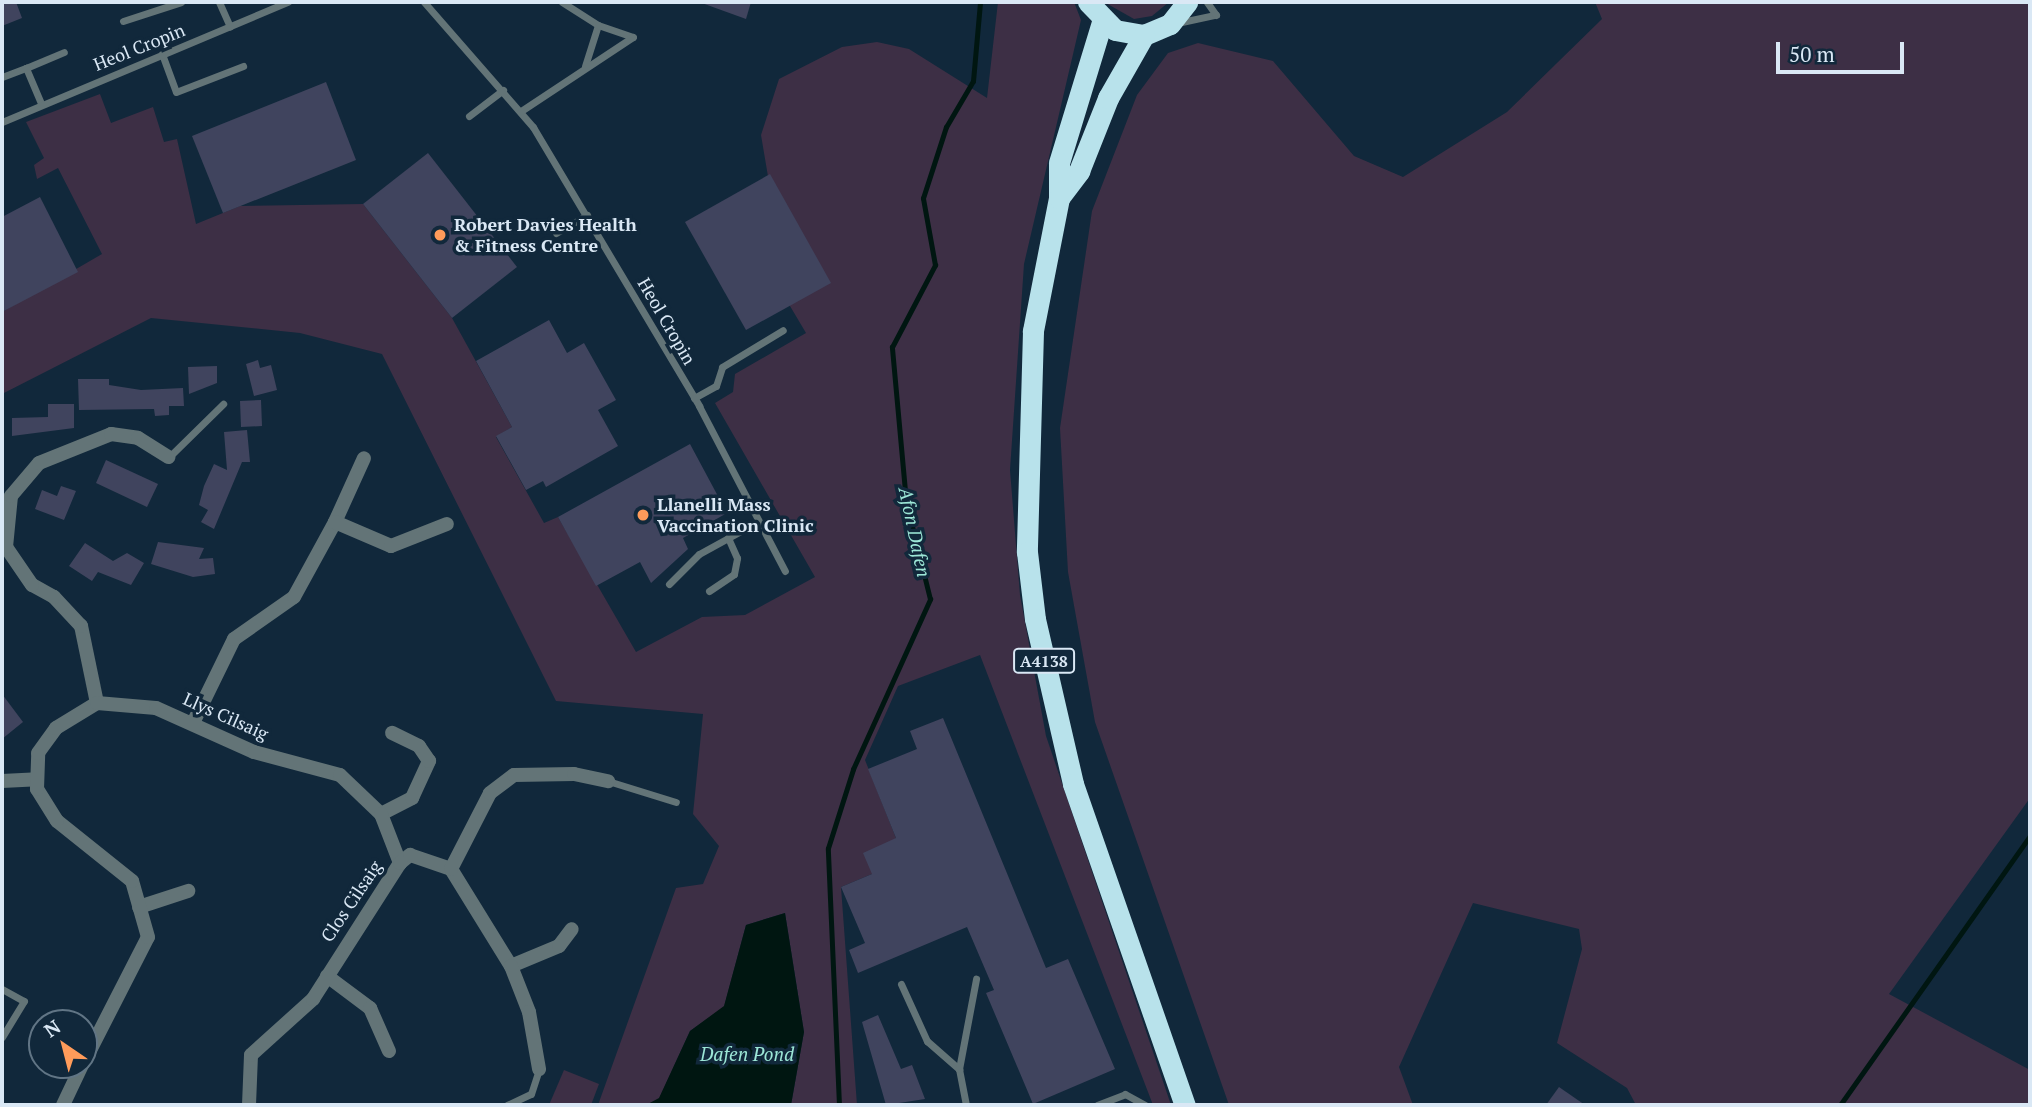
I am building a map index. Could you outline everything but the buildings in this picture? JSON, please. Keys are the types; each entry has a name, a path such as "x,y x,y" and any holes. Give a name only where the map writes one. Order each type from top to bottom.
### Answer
{"highway":[{"path":"1088,2 1102,22 1144,35 1170,24 1187,2"},
{"name":"A4138","path":"1102,22 1059,163 1059,198 1033,331 1028,394 1027,552 1035,619 1077,797 1185,1105"},
{"name":"A4138","path":"1059,198 1079,171 1108,98 1144,35"}],"street":[{"path":"98,1035 148,937 132,881 57,821 37,779 38,753 56,727 97,703 80,626 54,597 32,585 6,547 11,496 39,464 111,434 138,438 169,457"},
{"path":"194,721 234,639 294,597 335,522 364,458"},
{"path":"335,522 391,545 447,524"},
{"name":"Llys Cilsaig","path":"97,703 156,708 194,721 254,751 340,775 381,814 400,863"},
{"path":"381,814 412,798 429,761 419,746 392,733"},
{"path":"539,1069 529,1013 511,966 451,869 490,793 514,775 574,774 608,781"},
{"path":"2,781 37,779"},
{"name":"Clos Cilsaig","path":"249,1105 251,1055 313,999 400,863 410,855 451,869"},
{"path":"139,907 188,891"},
{"path":"511,966 559,946 572,929"},
{"path":"327,976 370,1008 389,1051"},
{"path":"63,1105 76,1079"}],"lane":[{"path":"123,21 181,2"},
{"path":"219,2 229,27"},
{"name":"Heol Cropin","path":"2,122 288,2"},
{"name":"Heol Cropin","path":"424,2 521,111 587,215 694,398 785,571"},
{"path":"521,111 585,66 634,37 598,25 562,2"},
{"path":"1170,24 1216,15 1207,2"},
{"path":"585,66 598,25"},
{"path":"2,77 64,52"},
{"path":"162,54 176,92 243,66"},
{"path":"26,68 41,104"},
{"path":"469,116 503,90"},
{"path":"556,233 587,215"},
{"path":"694,398 716,386 722,367 783,330"},
{"path":"169,457 223,404"},
{"path":"669,584 699,554 759,521"},
{"path":"709,591 734,574 737,558 728,538"},
{"path":"608,781 676,802"},
{"path":"966,1105 959,1069 975,979"},
{"path":"901,984 927,1041 959,1069"},
{"path":"2,989 24,1001 2,1037"},
{"path":"508,1105 531,1094 539,1069"},
{"path":"1097,1105 1125,1094 1145,1105"}],"shaded area":[{"path":"998,2 1074,2 1081,20 1024,264 1010,470 1020,595 1046,736 1171,1105 1153,1105 980,655 898,686 865,760 896,838 872,874 841,887 857,1105 791,1105 804,1032 785,913 746,925 724,1007 690,1031 659,1099 646,1105 598,1105 676,888 703,884 719,846 693,814 703,714 556,701 382,354 300,333 151,318 2,394 2,312 102,254 58,168 37,179 34,165 44,158 26,122 100,94 111,123 153,107 164,142 177,139 196,224 240,206 363,204 452,318 512,427 496,437 544,523 558,517 636,652 702,617 745,615 815,577 715,403 733,392 735,374 806,333 790,306 761,135 779,79 842,47 877,42 909,49 987,98"},
{"path":"1104,2 1169,2 1152,16 1134,19"},
{"path":"1595,2 2030,2 2030,798 1889,994 2030,1070 2030,1105 1636,1105 1627,1088 1557,1043 1582,949 1579,929 1473,903 1399,1067 1413,1105 1229,1105 1095,722 1068,572 1060,428 1092,211 1137,95 1168,53 1198,43 1273,61 1354,156 1403,177 1507,112 1602,19"},
{"path":"564,1070 599,1084 591,1105 549,1105"}],"water":[{"name":"Dafen Pond","path":"785,913 804,1032 791,1105 646,1105 659,1098 690,1031 724,1006 746,925"}],"waterway":[{"name":"Afon Dafen","path":"839,1105 828,848 853,769 930,599 906,502 892,347 935,265 923,198 946,127 973,81 980,2"},
{"path":"1840,1105 2030,836"}],"place":[{"name":"Robert Davies Health & Fitness Centre","path":"440,235"},
{"name":"Llanelli Mass Vaccination Clinic","path":"643,515"}]}
